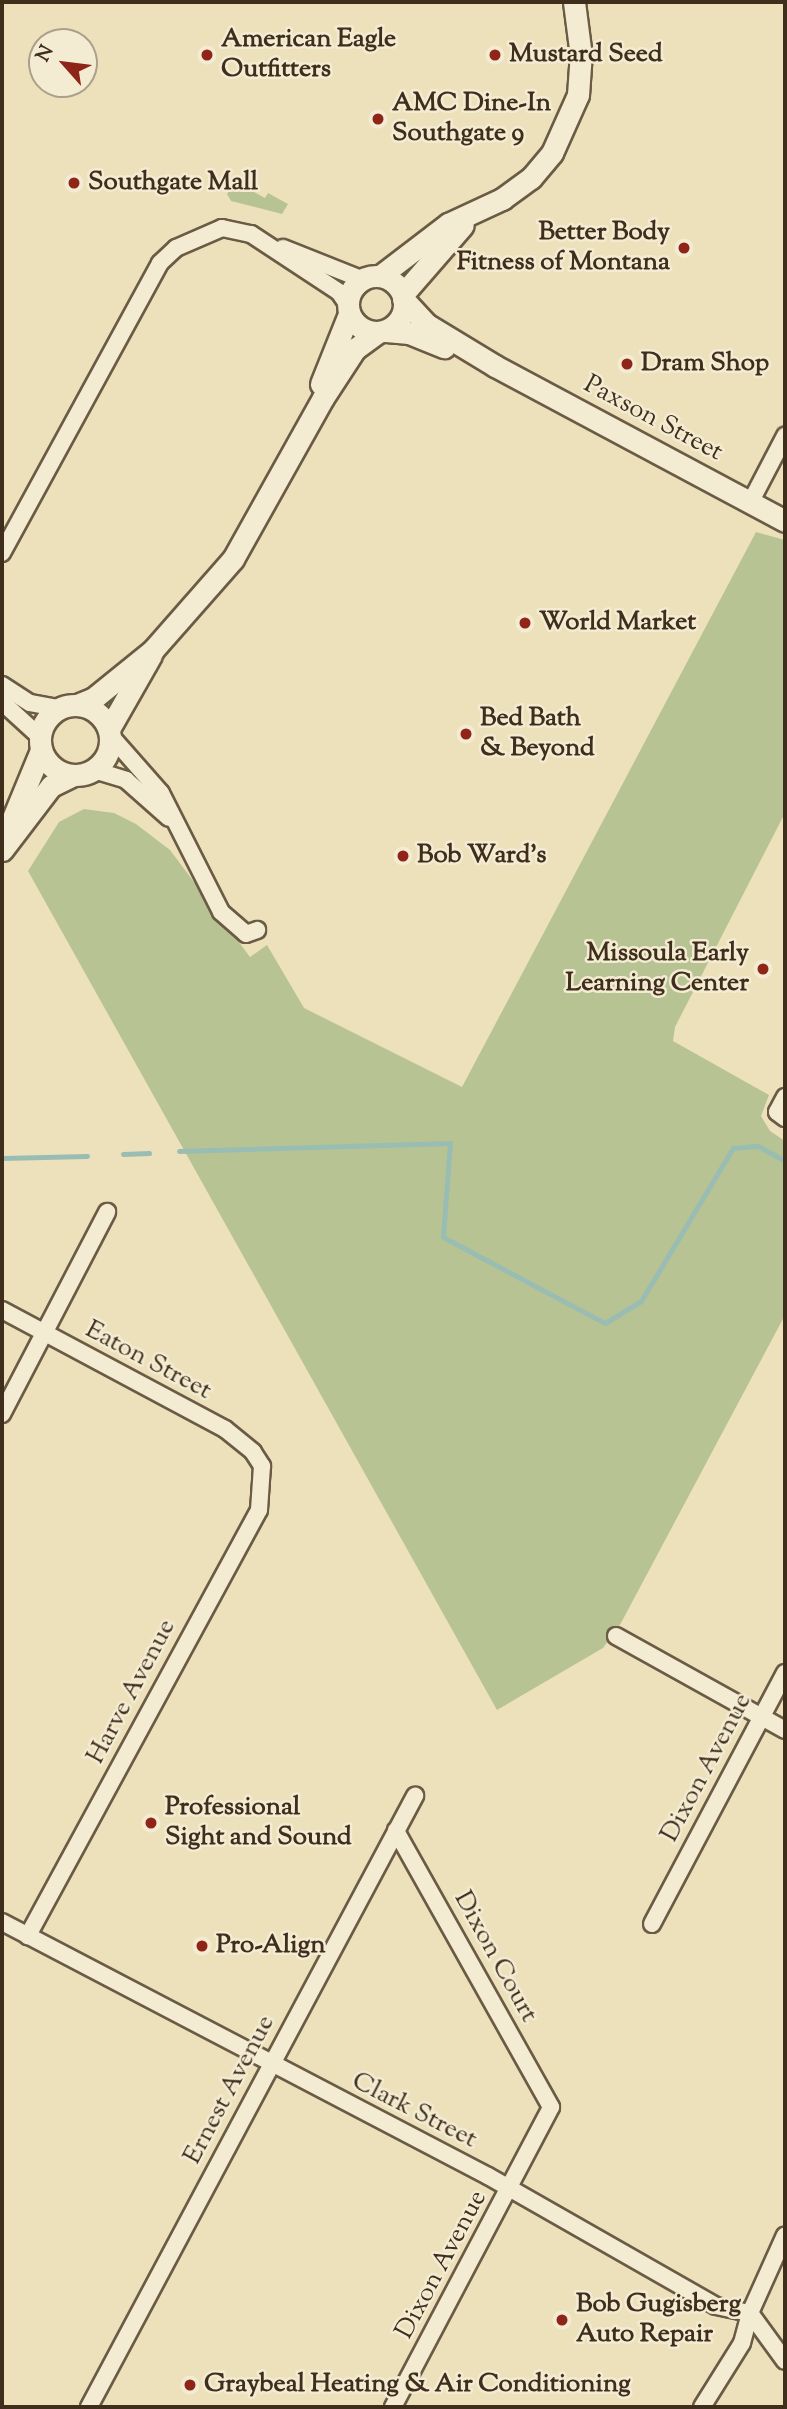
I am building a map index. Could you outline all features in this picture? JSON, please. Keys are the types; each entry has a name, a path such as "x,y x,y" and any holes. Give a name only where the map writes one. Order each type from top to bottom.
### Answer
{"street":[{"path":"306,427 348,309 371,278 448,224 471,217 531,178 564,134 578,95 581,56 572,5"},
{"path":"3,849 50,715 94,698 159,644 233,559 306,427 355,349 400,320 403,296 471,217"},
{"path":"2,553 160,263 176,248 222,228 250,234 271,245 339,292 360,328 381,332"},
{"path":"271,245 371,278 403,296"},
{"name":"Paxson Street","path":"403,296 426,324 495,366 785,521"},
{"name":"Paxson Street","path":"381,332 409,333 495,366"},
{"path":"750,503 785,436"},
{"path":"3,849 51,786 84,772 107,755 110,732 159,644"},
{"path":"2,685 30,703 97,712 118,750 161,793 221,912 234,928 246,934 257,930"},
{"path":"2,702 40,744 53,768 126,780 174,822"},
{"path":"781,1115 785,1097"},
{"path":"2,1414 107,1212"},
{"name":"Eaton Street","path":"2,1310 225,1430 253,1452 262,1466"},
{"name":"Harve Avenue","path":"27,1936 259,1510 262,1466"},
{"path":"616,1636 785,1730"},
{"name":"Dixon Avenue","path":"652,1924 785,1673"},
{"name":"Ernest Avenue","path":"89,2407 415,1796"},
{"name":"Dixon Court","path":"396,1831 551,2107"},
{"name":"Clark Street","path":"2,1922 510,2189 716,2306 750,2313"},
{"name":"Dixon Avenue","path":"393,2407 551,2107"},
{"path":"702,2407 742,2343 750,2313 785,2235"},
{"path":"750,2313 785,2361"}],"green space":[{"path":"236,182 265,198 268,193 288,204 282,214 231,201 227,194"},
{"path":"756,532 785,540 785,813 675,1027 673,1041 769,1095 761,1116 770,1131 785,1141 785,1315 621,1623 603,1648 497,1710 28,871 59,822 84,809 114,813 136,824 170,850 250,957 267,945 304,1008 462,1087"}],"waterway":[{"path":"179,1151 450,1143 443,1237 605,1323 641,1301 733,1148 758,1146 785,1161"},
{"path":"123,1154 149,1153"},
{"path":"2,1158 87,1156"}],"place":[{"name":"American Eagle Outfitters","path":"207,55"},
{"name":"Mustard Seed","path":"495,55"},
{"name":"AMC Dine-In Southgate 9","path":"378,119"},
{"name":"Southgate Mall","path":"74,183"},
{"name":"Better Body Fitness of Montana","path":"684,248"},
{"name":"Dram Shop","path":"627,364"},
{"name":"World Market","path":"525,623"},
{"name":"Bed Bath & Beyond","path":"466,734"},
{"name":"Bob Ward's","path":"403,856"},
{"name":"Missoula Early Learning Center","path":"763,969"},
{"name":"Professional Sight and Sound","path":"151,1823"},
{"name":"Pro-Align","path":"202,1946"},
{"name":"Bob Gugisberg Auto Repair","path":"562,2320"},
{"name":"Graybeal Heating & Air Conditioning","path":"190,2385"}]}
